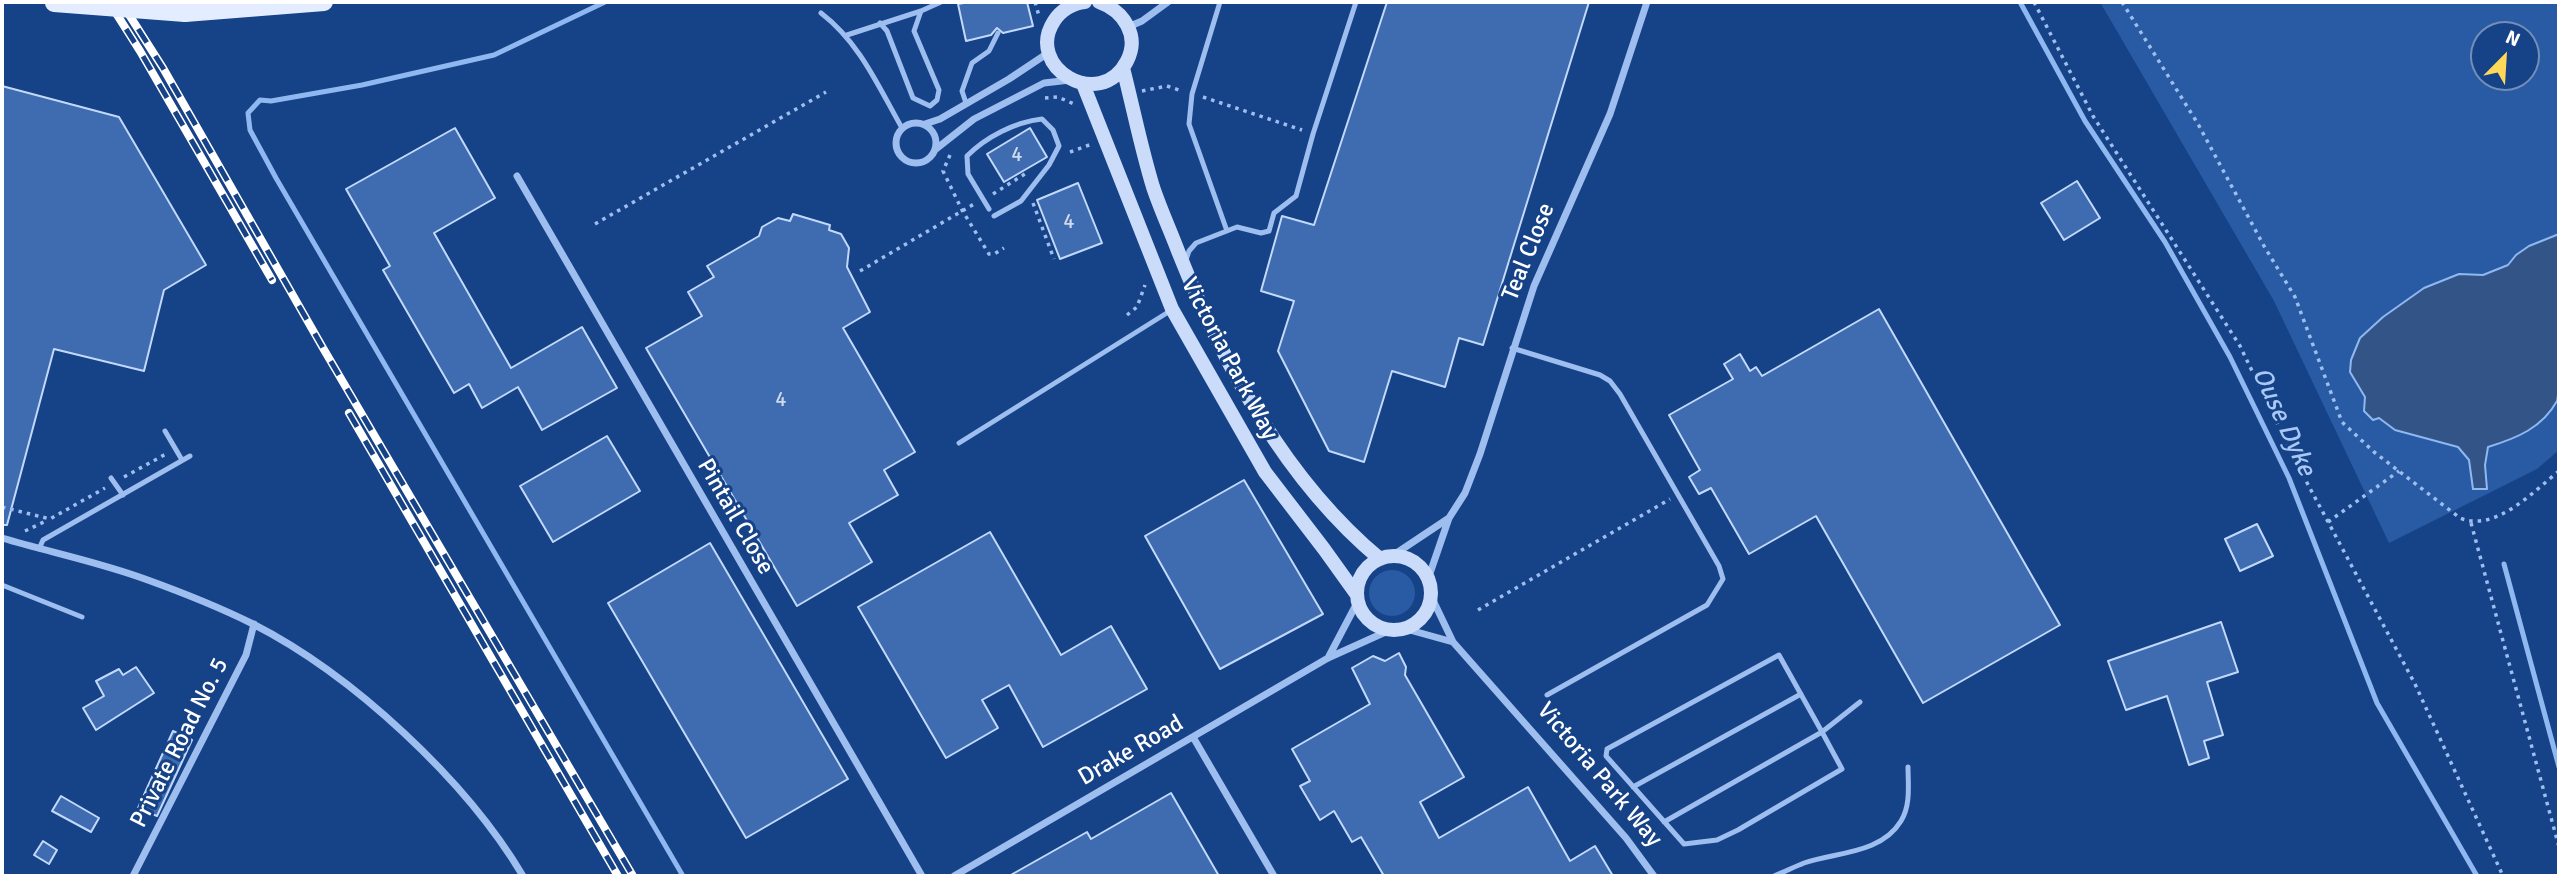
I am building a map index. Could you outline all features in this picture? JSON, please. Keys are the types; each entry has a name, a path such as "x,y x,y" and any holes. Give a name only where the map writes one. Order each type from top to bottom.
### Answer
{"main road":[{"path":"51,2 185,13 324,2"}],"street":[{"path":"1085,2 1057,8 1048,41 1049,52 940,119 925,124 910,123 902,128 896,139 896,147 905,160 919,163 974,119 1044,83 1105,81 1123,68"},
{"path":"1099,2 1118,12 1128,27 1142,21 1168,2"},
{"name":"Teal Close","path":"1427,579 1449,518 1465,493 1480,454 1512,348 1557,230 1610,114 1647,2"},
{"name":"Victoria Park Way","path":"1128,27 1132,45 1123,68 1154,188 1184,266 1214,333 1262,420 1339,524 1386,558"},
{"name":"Victoria Park Way","path":"1049,52 1057,69 1077,82 1172,309 1265,472 1324,549 1357,598"},
{"path":"925,124 935,135 936,149"},
{"name":"Pintail Close","path":"517,176 922,876"},
{"name":"Teal Close","path":"1386,558 1449,518"},
{"path":"2,538 144,579 254,624 328,670 390,720 468,800 523,876"},
{"path":"1328,658 1357,598 1360,579 1368,566 1386,558 1404,558 1416,564 1427,579 1431,596 1427,611 1419,621 1406,629"},
{"name":"Victoria Park Way","path":"1431,596 1453,642 1617,828 1654,876"},
{"path":"1357,598 1365,617 1371,622 1390,630 1406,629 1453,642"},
{"name":"Private Road No. 5","path":"133,876 246,655 254,624"},
{"name":"Drake Road","path":"954,876 1328,658 1390,630"},
{"path":"1193,737 1273,876"}],"lane":[{"path":"847,35 942,2"},
{"path":"1220,2 1192,94 1189,124 1227,231"},
{"path":"1184,266 1189,251 1196,243 1237,227 1261,233 1269,231 1274,213 1296,196 1356,2"},
{"path":"880,23 887,31 913,99 930,106 937,100 939,90 914,31 921,11"},
{"path":"821,13 847,35 902,128"},
{"path":"966,103 962,92 972,63 989,51 998,33"},
{"path":"989,209 968,174 967,156 976,147 1024,121 1042,119 1053,130 1059,146 1049,165 1021,201 994,216"},
{"path":"959,443 1172,309"},
{"path":"1512,348 1600,375 1610,381 1679,494 1719,566 1723,579 1716,594 1707,604 1548,695"},
{"path":"165,431 182,460"},
{"path":"39,549 43,540 190,456"},
{"path":"113,480 123,495"},
{"path":"2,585 82,617"},
{"path":"1779,655 1801,694 1842,769 1717,840 1684,844 1606,756 1607,749 1779,655"},
{"path":"1633,787 1801,694"},
{"path":"1664,821 1822,732 1860,702"},
{"path":"1774,876 1804,863 1853,852 1881,841 1901,821 1908,802 1908,767"}],"path":[{"path":"2034,2 2093,116 2240,346 2328,522 2415,684 2503,876"},
{"path":"2122,2 2199,124 2264,246 2295,297 2342,422 2399,471 2460,518 2471,523 2502,515 2559,471"},
{"path":"1142,103 1142,91 1167,86 1313,134"},
{"path":"595,223 826,92"},
{"path":"860,271 1044,161 1055,170 1067,154 1094,143"},
{"path":"1032,202 1054,259"},
{"path":"25,531 50,519 113,480 166,454"},
{"path":"2328,522 2399,471"},
{"path":"1478,610 1679,494"},
{"path":"2,507 50,519"},
{"path":"2471,523 2559,847"}],"shaded area":[{"path":"2100,2 2559,2 2559,450 2537,469 2389,543 2274,301"},
{"path":"2559,234 2557,401 2544,418 2528,431 2488,447 2485,465 2487,489 2473,489 2469,460 2458,447 2395,430 2379,418 2373,420 2364,411 2365,397 2350,372 2351,360 2360,338 2383,317 2424,288 2459,274 2483,275 2508,265 2529,246"},
{"path":"1392,570 1408,577 1415,593 1408,609 1392,616 1376,609 1369,593 1376,577"}],"building":[{"path":"1027,2 1033,26 1003,33 997,28 991,35 966,41 958,4"},
{"path":"1387,2 1589,2 1483,345 1459,338 1445,387 1392,371 1364,462 1329,451 1278,351 1294,301 1261,291 1282,216 1314,225"},
{"path":"2,86 119,117 206,265 164,290 144,371 54,349 7,525 2,525"},
{"path":"455,128 495,198 434,233 511,368 582,327 617,388 542,430 518,387 482,408 469,384 454,393 383,270 390,266 346,189"},
{"path":"1030,128 1047,157 1004,182 987,154"},
{"path":"2077,181 2100,218 2064,240 2041,203"},
{"path":"1078,183 1102,243 1060,259 1037,200"},
{"path":"793,214 830,225 829,230 841,234 849,248 847,267 870,312 843,328 915,452 884,470 898,495 849,523 872,562 797,606 646,348 702,316 688,292 714,277 707,266 759,236 762,227 778,218 790,221"},
{"path":"1879,309 2060,625 1923,703 1816,516 1749,554 1711,488 1699,494 1689,477 1700,470 1669,415 1733,379 1724,364 1740,354 1750,371 1756,367 1762,376"},
{"path":"607,436 640,491 553,542 520,486"},
{"path":"1244,480 1323,614 1220,669 1145,536"},
{"path":"2257,524 2273,556 2240,571 2225,539"},
{"path":"990,532 1061,655 1111,626 1147,689 1043,747 1009,685 982,700 998,728 946,758 858,607"},
{"path":"710,543 848,779 746,838 608,603"},
{"path":"2221,622 2238,672 2207,682 2223,735 2204,741 2209,758 2189,765 2167,696 2126,710 2108,661"},
{"path":"1399,653 1406,667 1405,675 1464,777 1420,802 1439,838 1528,787 1570,861 1595,846 1613,876 1384,876 1361,837 1352,842 1334,811 1320,820 1300,786 1310,781 1292,749 1370,704 1352,668 1373,656 1385,661"},
{"path":"136,667 154,693 96,730 83,708 104,696 96,681 119,669 123,675"},
{"path":"173,731 192,740 157,816 138,808"},
{"path":"1171,793 1219,876 1009,876 1087,832 1091,839"},
{"path":"61,796 99,818 91,832 52,811"},
{"path":"43,841 57,850 49,864 34,855"}],"waterway":[{"path":"605,2 494,55 362,85 271,101 260,100 248,113 250,130 276,178 683,876"},
{"name":"Ouse Dyke","path":"2020,2 2085,121 2165,242 2230,357 2289,478 2377,703 2477,876"},
{"path":"2504,564 2559,767"}],"railway":[{"path":"109,2 272,280"},
{"path":"121,2 163,68 323,348 633,876"},
{"path":"349,413 618,876"}]}
